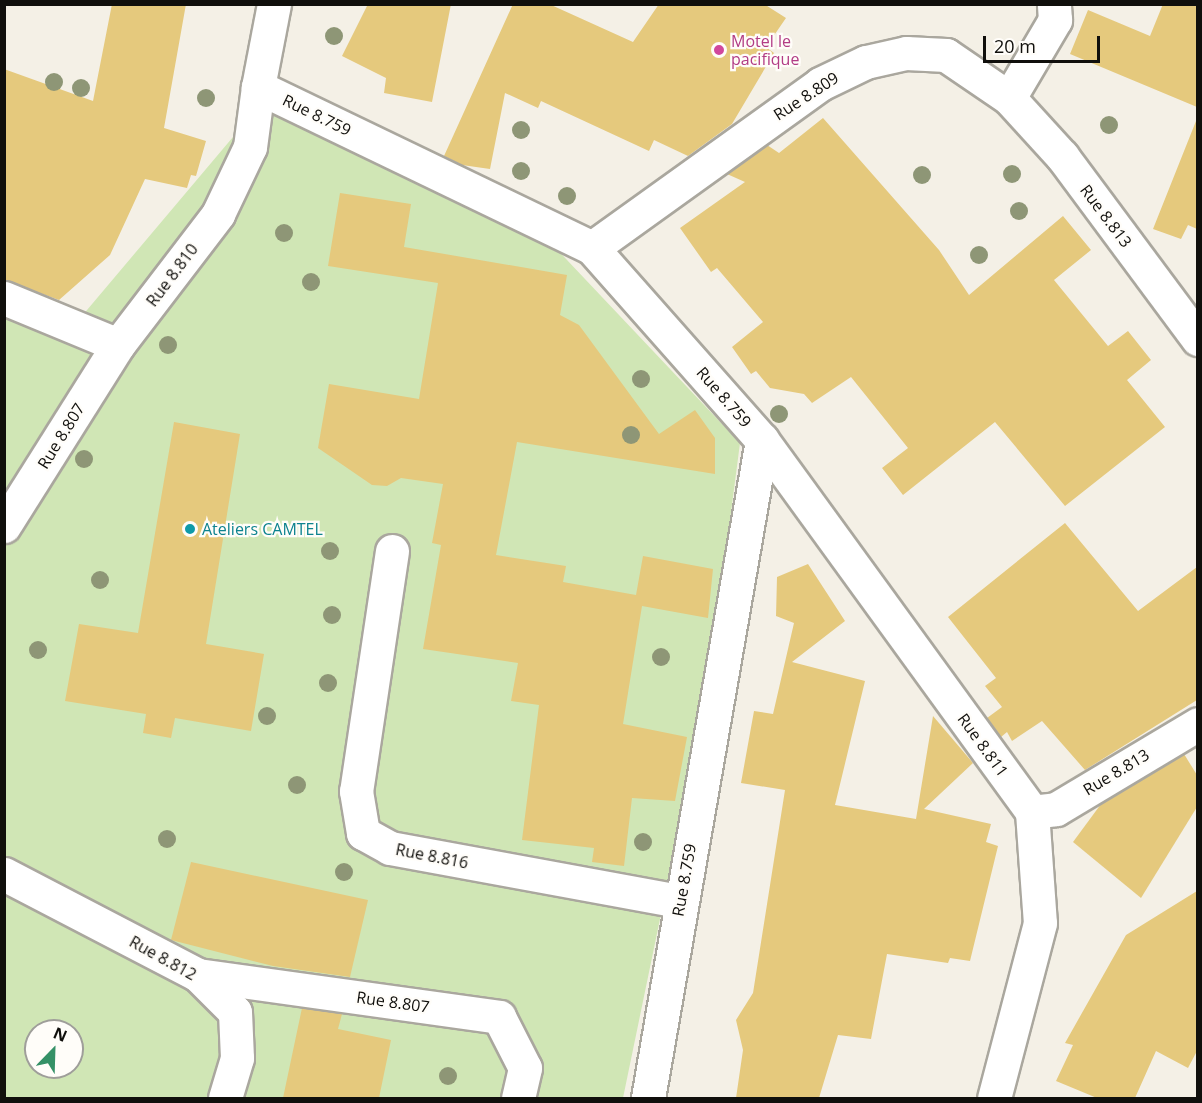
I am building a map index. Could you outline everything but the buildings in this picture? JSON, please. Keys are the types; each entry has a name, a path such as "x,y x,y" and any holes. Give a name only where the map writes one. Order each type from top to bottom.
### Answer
{"street":[{"path":"258,87 274,4"},
{"path":"1009,98 1055,20 1054,4"},
{"name":"Rue 8.809","path":"592,248 820,84 866,62 906,53 946,55 1009,98"},
{"name":"Rue 8.759","path":"258,87 592,248 762,440 680,901 648,1098"},
{"name":"Rue 8.810","path":"118,345 218,214 250,147 258,87"},
{"name":"Rue 8.813","path":"1009,98 1062,156 1197,339"},
{"path":"4,298 118,345"},
{"name":"Rue 8.807","path":"4,526 118,345"},
{"name":"Rue 8.811","path":"762,440 1032,812"},
{"name":"Rue 8.816","path":"392,551 356,791 363,833 390,848 680,901"},
{"name":"Rue 8.813","path":"1032,812 1056,809 1197,724"},
{"path":"994,1098 1040,923 1032,812"},
{"name":"Rue 8.812","path":"4,874 198,975 236,1012 237,1058 225,1098"},
{"name":"Rue 8.807","path":"198,975 499,1017 525,1068 518,1098"}],"green space":[{"path":"265,99 550,242 740,443 709,682 623,1098 5,1098 5,298 71,329"}],"place":[{"name":"Motel le pacifique","path":"719,50"},
{"name":"Ateliers CAMTEL","path":"190,529"}]}
